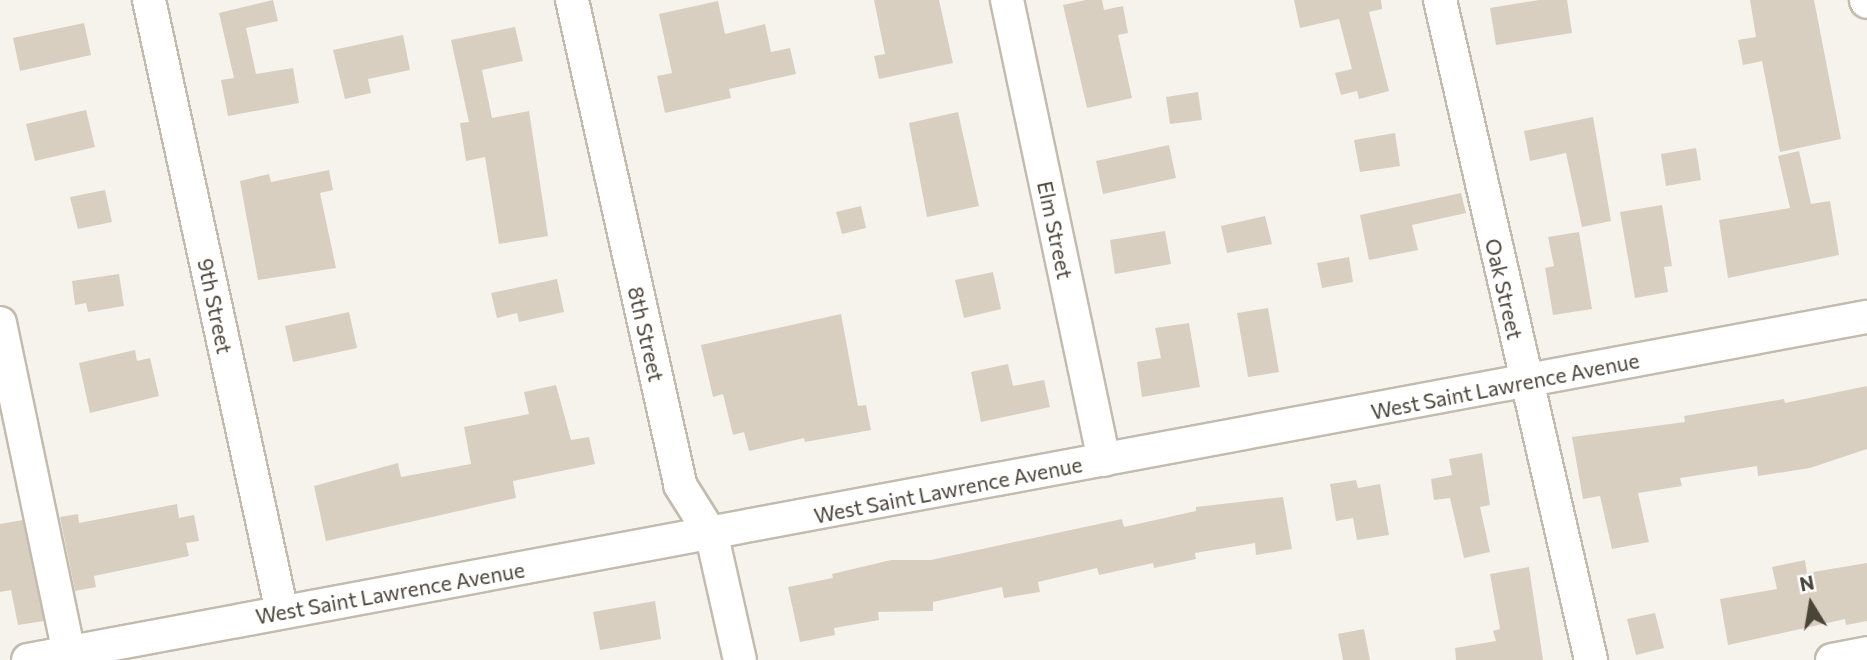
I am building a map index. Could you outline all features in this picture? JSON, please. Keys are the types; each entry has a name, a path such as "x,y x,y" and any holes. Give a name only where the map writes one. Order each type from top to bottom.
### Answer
{"street":[{"name":"9th Street","path":"149,0 282,612"},
{"name":"8th Street","path":"572,0 680,485 712,536 740,660"},
{"name":"Elm Street","path":"1007,0 1104,460"},
{"name":"Oak Street","path":"1440,0 1525,383 1591,660"},
{"name":"West Saint Lawrence Avenue","path":"28,660 712,536 1867,317"},
{"path":"0,323 69,652"},
{"path":"1832,660 1867,653"}],"building":[{"path":"273,0 278,21 246,28 256,74 293,68 299,103 228,116 221,80 234,78 219,13"},
{"path":"874,0 939,0 953,63 879,79 874,56 885,54"},
{"path":"1102,0 1104,10 1123,6 1128,33 1118,35 1132,98 1087,108 1063,5"},
{"path":"1294,0 1381,0 1382,9 1369,12 1389,91 1359,99 1357,91 1341,95 1335,73 1352,69 1339,19 1300,28"},
{"path":"1539,0 1567,0 1572,33 1496,45 1490,8"},
{"path":"1750,0 1814,0 1841,139 1780,152 1762,61 1743,65 1738,40 1756,37"},
{"path":"718,1 725,34 765,24 771,52 790,48 796,74 729,89 731,98 665,113 657,76 672,73 659,14"},
{"path":"84,23 91,55 20,71 13,38"},
{"path":"515,27 523,61 482,70 492,118 529,111 548,236 499,244 485,157 466,161 460,123 469,122 451,40"},
{"path":"403,35 410,70 368,79 371,93 345,99 333,50"},
{"path":"1198,92 1202,120 1170,124 1166,97"},
{"path":"86,110 95,147 35,161 26,124"},
{"path":"958,112 979,206 927,217 909,123"},
{"path":"1593,117 1611,221 1582,227 1566,153 1530,161 1524,131"},
{"path":"1395,133 1400,166 1360,172 1354,140"},
{"path":"1169,145 1176,178 1103,194 1096,161"},
{"path":"1696,148 1701,180 1666,186 1661,154"},
{"path":"1799,151 1811,204 1830,201 1839,255 1728,278 1719,220 1790,208 1778,156"},
{"path":"329,170 333,190 320,193 336,268 258,280 240,181 269,174 271,182"},
{"path":"105,190 112,222 78,229 70,197"},
{"path":"1461,193 1466,213 1412,225 1418,250 1369,260 1360,215"},
{"path":"1662,205 1672,266 1664,267 1668,292 1635,298 1620,212"},
{"path":"861,206 866,228 842,234 836,212"},
{"path":"1265,216 1272,244 1227,253 1221,226"},
{"path":"1165,231 1171,264 1115,274 1110,240"},
{"path":"1579,232 1592,309 1553,315 1545,268 1554,266 1548,237"},
{"path":"1349,257 1353,282 1322,288 1317,263"},
{"path":"993,272 1001,309 964,318 955,280"},
{"path":"119,274 124,306 88,312 86,303 75,305 72,281"},
{"path":"557,279 564,312 519,322 517,313 497,318 491,293"},
{"path":"1268,308 1279,372 1248,377 1237,313"},
{"path":"349,312 357,348 293,362 285,326"},
{"path":"841,314 858,406 866,405 871,430 805,442 804,438 749,451 744,432 733,435 723,394 713,397 701,345"},
{"path":"1189,323 1200,387 1142,397 1137,362 1161,358 1155,328"},
{"path":"135,350 137,361 150,358 159,396 90,413 79,363"},
{"path":"1008,364 1013,386 1044,380 1050,407 981,422 971,372"},
{"path":"556,385 571,440 589,437 595,464 513,481 516,498 326,541 314,486 398,463 401,477 471,464 464,427 529,414 524,392"},
{"path":"1867,386 1867,449 1810,468 1758,476 1757,466 1680,478 1682,486 1638,493 1649,542 1612,549 1600,496 1583,499 1572,437 1685,422 1684,416 1784,399 1785,403"},
{"path":"1482,453 1490,505 1480,507 1490,552 1464,558 1450,498 1434,500 1431,479 1452,475 1449,459"},
{"path":"1356,480 1358,488 1380,484 1389,535 1357,540 1353,518 1336,521 1330,484"},
{"path":"1283,497 1292,549 1256,555 1255,543 1195,553 1196,559 1154,568 1153,563 1099,575 1097,568 1038,582 1040,592 1004,598 1002,587 933,602 933,611 878,612 879,620 834,628 835,635 800,642 788,587 833,578 832,574 891,560 931,560 1122,519 1124,527 1196,511 1196,507"},
{"path":"177,504 179,518 194,515 199,541 186,543 189,556 94,576 96,587 75,591 60,517 78,514 79,523"},
{"path":"23,520 44,621 18,625 11,590 0,592 0,524"},
{"path":"1805,560 1807,573 1867,563 1867,621 1846,625 1845,619 1728,645 1720,599 1777,589 1772,567"},
{"path":"1529,567 1543,660 1456,660 1455,648 1496,641 1493,631 1500,629 1490,574"},
{"path":"655,601 661,639 600,650 593,612"},
{"path":"1655,613 1664,648 1636,655 1627,619"},
{"path":"1364,629 1370,660 1343,660 1338,634"}]}
